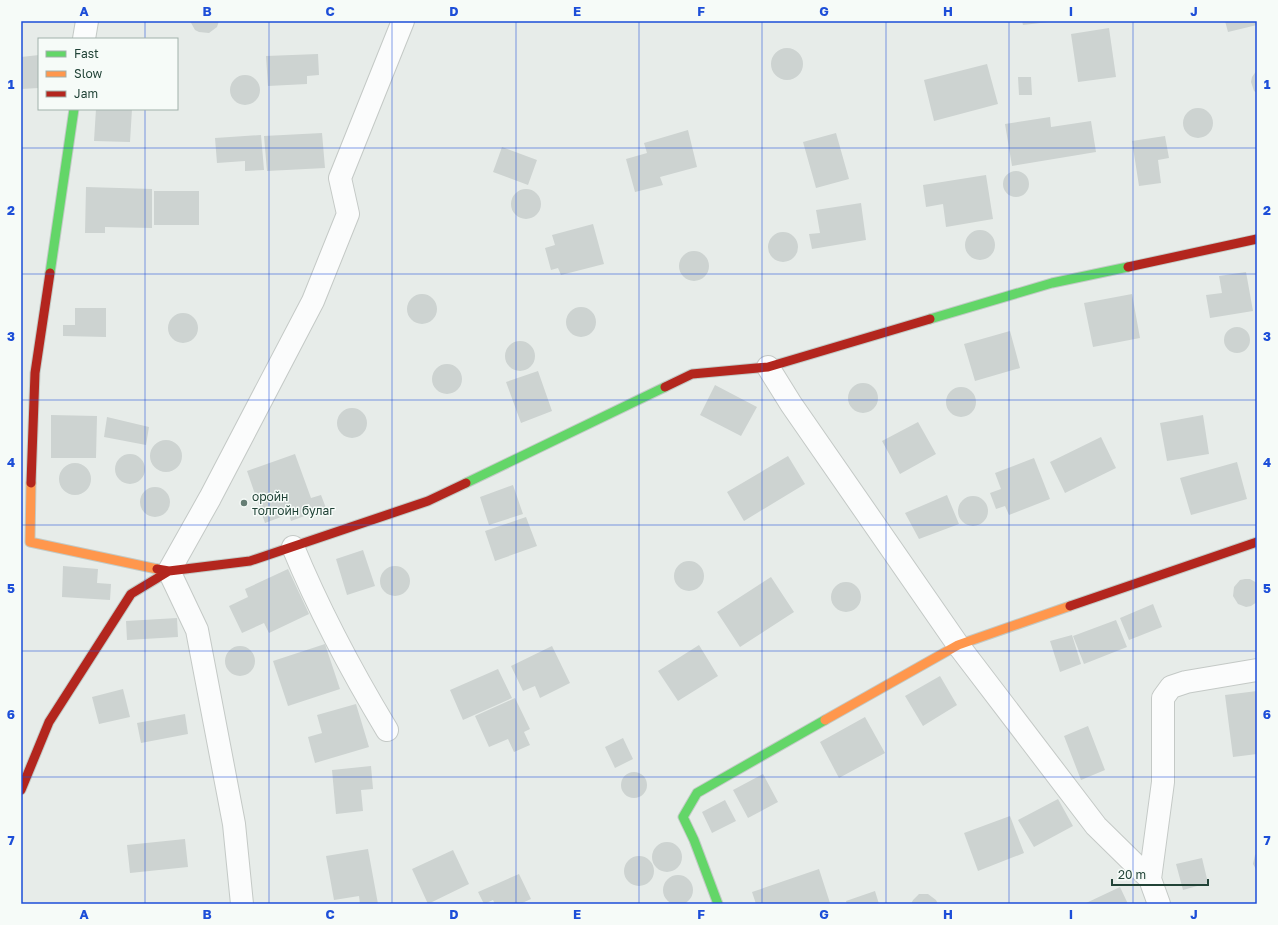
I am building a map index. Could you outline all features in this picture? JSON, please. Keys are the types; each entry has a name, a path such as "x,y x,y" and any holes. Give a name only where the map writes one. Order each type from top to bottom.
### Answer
{"street":[{"path":"84,38 87,21"},
{"path":"21,790 50,722 131,594 169,571 210,498 313,301 348,214 340,178 403,21"},
{"path":"74,110 28,373 30,449 26,542 169,571 250,561 428,502 692,374 768,367 1052,283 1257,239"},
{"path":"768,367 791,404 958,645 1096,826 1150,879 1160,904"},
{"path":"718,904 694,840 683,817 697,793 958,645 1257,542"},
{"path":"293,547 306,578 362,689 387,730"},
{"path":"169,571 197,630 234,824 242,904"},
{"path":"1150,879 1163,782 1163,698 1171,687 1186,682 1257,670"}],"building":[{"path":"190,21 219,21 217,27 209,33 195,30"},
{"path":"1022,21 1049,21 1049,22 1023,25"},
{"path":"1225,21 1257,21 1257,25 1228,32"},
{"path":"1109,28 1116,77 1078,82 1071,34"},
{"path":"784,48 790,48 800,55 803,64 802,70 796,77 790,80 784,80 774,73 771,67 771,61 778,51"},
{"path":"318,54 319,75 307,76 307,84 268,86 266,56"},
{"path":"38,55 38,88 21,89 21,57"},
{"path":"987,64 998,104 934,121 924,80"},
{"path":"1257,70 1257,93 1254,91 1251,82 1252,77"},
{"path":"245,75 251,76 259,84 259,96 251,104 245,105 239,104 231,96 230,90 231,84 239,76"},
{"path":"1018,77 1031,77 1032,95 1019,95"},
{"path":"1198,108 1208,113 1213,123 1208,133 1198,138 1188,133 1183,123 1188,113"},
{"path":"96,110 132,110 130,142 94,141"},
{"path":"1050,117 1051,127 1091,121 1096,152 1012,166 1005,124"},
{"path":"688,130 697,167 660,177 663,185 635,192 626,159 647,153 644,143"},
{"path":"322,133 325,168 267,171 264,136"},
{"path":"836,133 849,179 816,188 803,142"},
{"path":"261,135 264,170 245,171 245,161 217,163 215,138"},
{"path":"1165,136 1169,158 1158,160 1161,183 1139,186 1132,141"},
{"path":"502,147 537,160 528,185 493,172"},
{"path":"1016,171 1025,175 1029,184 1025,193 1016,197 1007,193 1003,184 1007,175"},
{"path":"986,175 993,219 946,227 943,204 926,207 923,185"},
{"path":"86,187 152,189 152,228 105,227 105,233 85,233"},
{"path":"526,189 536,194 541,204 536,214 526,219 516,214 511,204 516,194"},
{"path":"154,191 199,191 199,225 154,225"},
{"path":"861,203 866,240 812,249 809,234 820,233 816,210"},
{"path":"593,224 604,264 561,275 558,268 551,270 545,248 555,245 552,235"},
{"path":"980,230 991,234 995,245 991,256 980,260 969,256 965,245 969,234"},
{"path":"783,232 794,236 798,247 794,258 783,262 772,258 768,247 772,236"},
{"path":"694,251 704,256 709,266 704,276 694,281 684,276 679,266 684,256"},
{"path":"1246,272 1253,311 1210,318 1206,295 1222,293 1219,276"},
{"path":"422,294 428,295 436,303 436,315 428,323 422,324 416,323 408,315 407,309 408,303 416,295"},
{"path":"1132,294 1140,338 1093,347 1084,303"},
{"path":"581,307 591,312 596,322 591,332 581,337 571,332 566,322 571,312"},
{"path":"75,308 106,308 106,337 63,336 63,325 75,325"},
{"path":"183,313 193,318 198,328 193,338 183,343 173,338 168,328 173,318"},
{"path":"1237,327 1246,331 1250,340 1246,349 1237,353 1228,349 1224,340 1228,331"},
{"path":"1010,331 1020,368 975,381 964,344"},
{"path":"520,341 526,342 534,350 534,362 526,370 520,371 514,370 506,362 505,356 506,350 514,342"},
{"path":"447,364 453,365 461,373 461,385 453,393 447,394 441,393 433,385 432,379 433,373 441,365"},
{"path":"538,371 552,411 521,423 506,382"},
{"path":"863,383 874,387 878,398 874,409 863,413 852,409 848,398 852,387"},
{"path":"715,385 757,407 741,436 700,415"},
{"path":"961,387 972,391 976,402 972,413 961,417 950,413 946,402 950,391"},
{"path":"352,408 358,409 366,417 366,429 358,437 352,438 346,437 338,429 337,423 338,417 346,409"},
{"path":"51,415 97,416 96,458 51,458"},
{"path":"1203,415 1209,454 1167,461 1160,423"},
{"path":"107,417 149,427 146,445 104,437"},
{"path":"918,422 936,454 900,474 882,441"},
{"path":"1101,437 1116,468 1065,493 1050,462"},
{"path":"163,440 169,440 179,447 182,456 181,462 175,469 169,472 163,472 153,465 150,459 150,453 157,443"},
{"path":"130,454 136,455 144,463 144,475 136,483 130,484 124,483 116,475 115,469 116,463 124,455"},
{"path":"295,454 311,498 321,495 326,508 291,521 289,514 265,523 247,471"},
{"path":"788,456 805,484 744,521 727,492"},
{"path":"1034,458 1050,499 1009,515 1005,506 996,509 990,493 1001,489 995,473"},
{"path":"1237,462 1247,499 1191,515 1180,478"},
{"path":"72,463 78,463 88,470 91,479 90,485 84,492 78,495 72,495 62,488 59,482 59,476 66,466"},
{"path":"513,485 523,514 489,525 480,497"},
{"path":"155,487 161,488 169,496 169,508 161,516 155,517 149,516 141,508 140,502 141,496 149,488"},
{"path":"947,495 959,524 919,539 905,513"},
{"path":"973,496 979,497 987,505 987,517 979,525 973,526 967,525 959,517 958,511 959,505 967,497"},
{"path":"526,517 537,546 495,561 485,531"},
{"path":"363,550 375,586 347,595 336,559"},
{"path":"689,561 695,562 703,570 703,582 695,590 689,591 683,590 675,582 674,576 675,570 683,562"},
{"path":"63,566 98,569 97,583 111,584 110,600 62,597"},
{"path":"395,566 401,567 409,575 409,587 401,595 395,596 389,595 381,587 380,581 381,575 389,567"},
{"path":"288,569 309,614 269,633 264,623 242,633 229,606 248,597 245,589"},
{"path":"771,577 794,612 740,647 717,612"},
{"path":"1250,579 1257,583 1257,602 1246,607 1238,604 1233,596 1234,587 1240,580"},
{"path":"846,582 852,583 860,591 860,603 852,611 846,612 840,611 832,603 831,597 832,591 840,583"},
{"path":"1153,604 1162,627 1129,640 1120,618"},
{"path":"177,618 178,637 127,640 126,621"},
{"path":"1116,620 1127,647 1084,664 1073,636"},
{"path":"1072,635 1081,664 1060,672 1050,641"},
{"path":"325,644 340,689 288,706 273,661"},
{"path":"699,645 718,676 678,701 658,671"},
{"path":"240,646 250,651 255,661 250,671 240,676 230,671 225,661 230,651"},
{"path":"552,646 570,683 540,698 535,686 523,691 511,666"},
{"path":"498,669 512,698 463,720 450,690"},
{"path":"940,676 957,705 923,726 905,696"},
{"path":"123,689 130,717 99,724 92,697"},
{"path":"1257,691 1257,754 1233,757 1225,695"},
{"path":"515,698 530,729 524,732 530,745 514,752 508,739 489,747 475,716"},
{"path":"356,704 369,747 315,763 308,737 322,733 317,715"},
{"path":"185,714 188,734 141,743 137,723"},
{"path":"865,717 885,753 839,778 820,742"},
{"path":"1088,726 1105,770 1081,780 1064,736"},
{"path":"623,738 633,759 615,768 605,747"},
{"path":"371,766 373,789 361,790 363,811 336,814 332,770"},
{"path":"634,772 643,776 647,785 643,794 634,798 625,794 621,785 625,776"},
{"path":"763,774 778,802 748,818 733,790"},
{"path":"1058,799 1073,826 1034,847 1018,820"},
{"path":"725,800 736,821 712,833 702,812"},
{"path":"1010,816 1024,853 978,871 964,833"},
{"path":"185,839 188,867 130,873 127,845"},
{"path":"667,842 673,843 681,851 681,863 673,871 667,872 661,871 653,863 652,857 653,851 661,843"},
{"path":"368,849 378,904 360,904 359,896 334,900 326,856"},
{"path":"453,850 469,884 428,904 412,869"},
{"path":"1257,853 1257,871 1253,864"},
{"path":"639,856 649,861 654,871 649,881 639,886 629,881 624,871 629,861"},
{"path":"1202,858 1208,883 1183,890 1176,864"},
{"path":"819,869 830,903 756,904 752,892"},
{"path":"519,874 531,899 520,904 495,904 493,900 484,904 478,892"},
{"path":"678,875 684,876 692,884 692,896 684,904 678,905 672,904 664,896 663,890 664,884 672,876"},
{"path":"1120,887 1128,904 1084,904"},
{"path":"875,891 879,904 847,904 846,901"},
{"path":"919,894 928,894 936,900 938,904 911,904"}],"traffic: fast":[{"path":"50,273 74,110"},
{"path":"930,319 1052,283 1128,267"},
{"path":"466,483 665,387"},
{"path":"718,904 694,840 683,817 697,793 825,720"}],"traffic: slow":[{"path":"31,483 30,542 157,569"},
{"path":"825,720 958,645 1070,606"}],"traffic: jam":[{"path":"1128,267 1257,239"},
{"path":"31,483 35,373 50,273"},
{"path":"665,387 692,374 768,367 930,319"},
{"path":"169,571 250,561 428,501 466,483"},
{"path":"1070,606 1257,542"},
{"path":"21,790 49,722 131,594 169,571 157,569"}],"place":[{"name":"оройн толгойн булаг","path":"244,503"}]}
